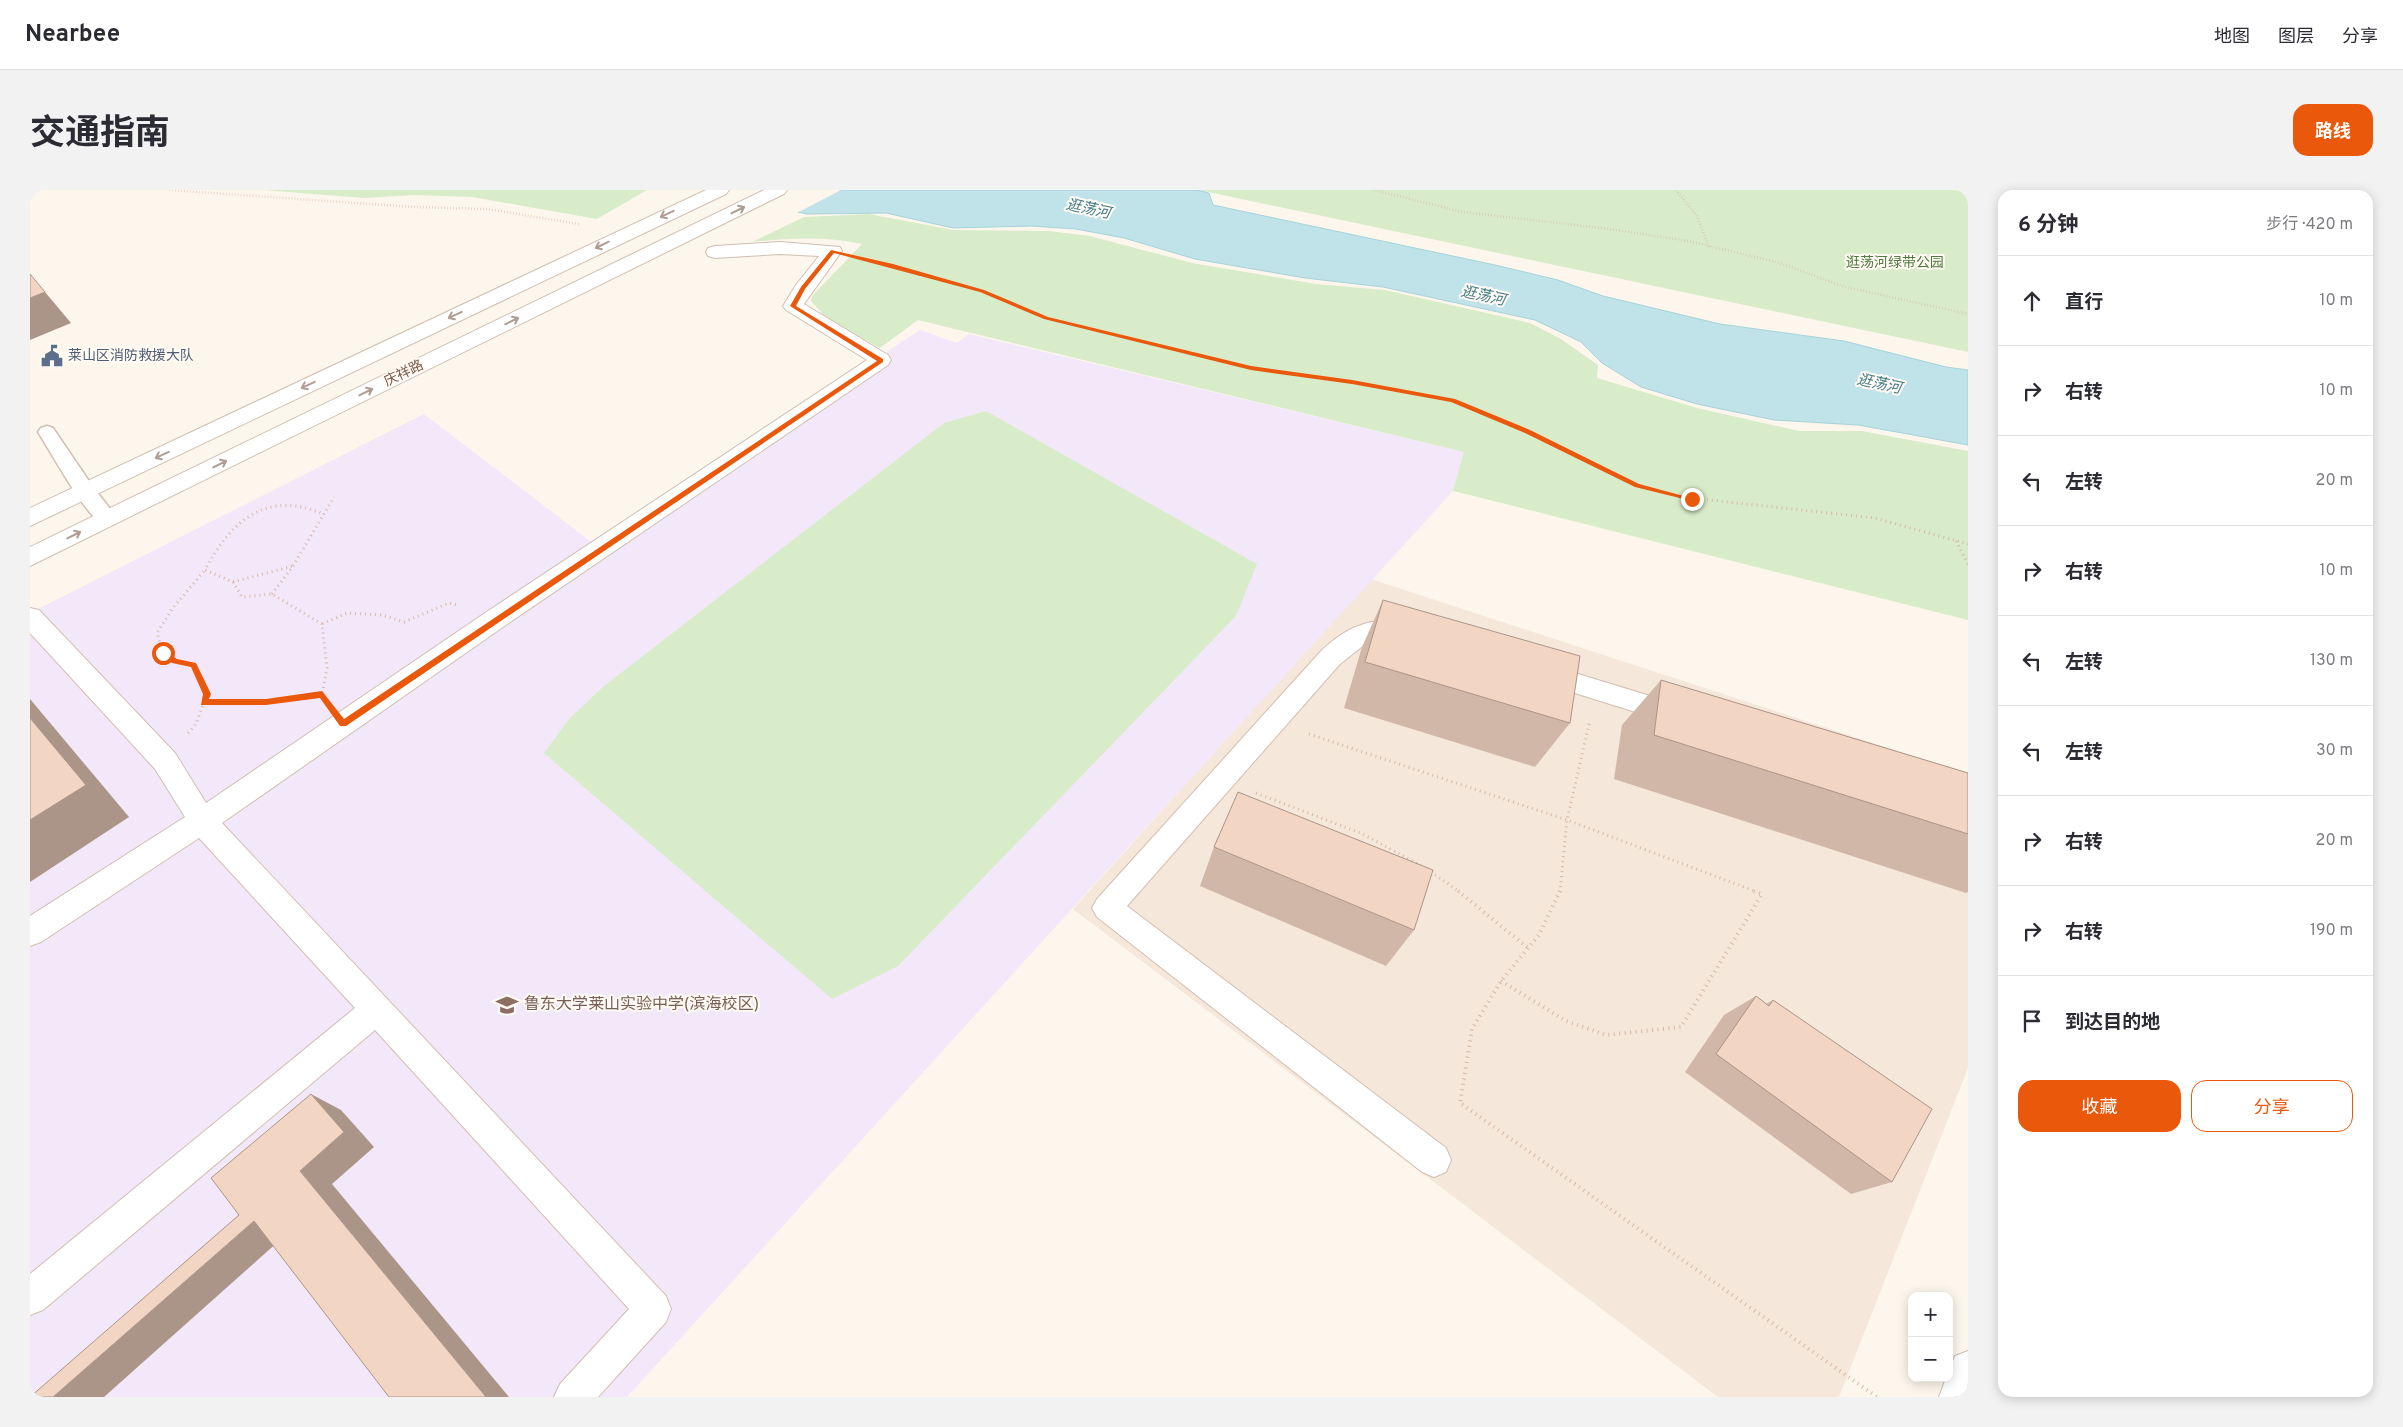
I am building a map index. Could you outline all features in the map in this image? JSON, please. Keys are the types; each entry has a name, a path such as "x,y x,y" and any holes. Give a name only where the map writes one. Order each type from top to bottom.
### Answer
{"street":[{"name":"庆祥路","path":"30,518 720,190"},
{"name":"庆祥路","path":"30,557 778,190"},
{"path":"716,252 780,248 833,251"},
{"path":"30,932 202,821 494,620 881,360 793,306 803,289 833,251"},
{"path":"30,617 165,761 202,821 653,1309 573,1397"},
{"path":"1428,638 1408,632 1374,630 1354,636 1331,657 1107,908 1434,1160"},
{"path":"1514,664 1704,722"},
{"path":"30,1297 376,1010"},
{"path":"1958,1397 1968,1369"}],"lane":[{"path":"47,432 86,492 107,519"}],"path":[{"path":"169,190 414,207 487,209 583,225"},
{"path":"1374,190 1463,212 1644,234 1710,247 1780,263 1844,287 1968,314"},
{"path":"1676,190 1695,209 1710,247"},
{"path":"833,251 891,265 982,291 1046,318 1251,368 1352,382 1452,400 1527,432 1638,486 1692,499 1875,518 1968,544"},
{"path":"272,594 293,566 334,497"},
{"path":"165,761 196,724 207,694 193,665 175,661 163,653 157,633 172,609 205,570 218,544 234,525 254,512 272,506 295,506 312,509 323,514"},
{"path":"1956,541 1968,564"},
{"path":"233,582 293,566"},
{"path":"205,570 233,582 242,598 272,594 322,624"},
{"path":"322,624 347,613 382,615 404,622 449,604 474,607 494,620"},
{"path":"322,624 326,668 322,694 343,724"},
{"path":"1609,693 1592,716 1567,820 1560,895 1539,935 1501,981 1472,1030 1460,1103 1877,1397"},
{"path":"204,702 266,702 322,694"},
{"path":"1273,722 1567,820 1762,894 1681,1027 1606,1035 1566,1021 1501,981"},
{"path":"1219,782 1347,826 1402,852 1456,889 1528,949"}],"shaded area":[{"name":"鲁东大学莱山实验中学(滨海校区)","path":"920,330 957,343 969,334 1465,452 1453,491 627,1397 30,1397 30,613 424,414 594,544"},
{"path":"1371,579 1968,774 1968,1068 1839,1397 1718,1397 1073,909"}],"green space":[{"path":"263,190 647,190 597,219 472,197 413,195 364,198"},
{"name":"逛荡河绿带公园","path":"1199,190 1968,190 1968,352"},
{"path":"869,214 953,230 1048,231 1090,236 1192,263 1316,284 1385,290 1530,323 1561,339 1598,365 1597,378 1697,408 1799,431 1862,431 1968,451 1968,620 1453,491 1464,452 918,320 880,348 826,318 811,301 812,296 862,244 807,238 752,242 804,217"},
{"path":"986,411 1257,564 1236,616 898,966 832,999 544,753 569,719 604,686 944,423"}],"water":[{"name":"逛荡河","path":"692,190 1197,190 1209,193 1213,205 1495,265 1558,280 1603,296 1720,324 1844,341 1946,367 1968,370 1968,445 1858,425 1774,420 1697,404 1641,387 1602,363 1581,342 1535,320 1383,287 1305,278 1195,259 1124,238 1076,229 1031,226 953,228 886,213 807,214"}],"pier":[{"path":"690,190 841,190 795,214 692,192"}],"building":[{"path":"30,274 45,292 30,298"},
{"path":"1383,600 1580,656 1570,723 1365,662"},
{"path":"1661,680 1968,773 1968,834 1654,735"},
{"path":"30,718 86,785 30,820"},
{"path":"1238,792 1433,870 1414,930 1214,847"},
{"path":"1756,996 1769,1006 1773,1000 1932,1109 1892,1182 1716,1054"},
{"path":"311,1094 344,1132 300,1171 486,1397 389,1397 254,1221 53,1397 30,1397 239,1215 211,1178"}],"place":[{"name":"莱山区消防救援大队","path":"52,356"},
{"name":"鲁东大学莱山实验中学(滨海校区)","path":"507,1005"}],"route":[{"path":"163,653 175,661 193,665 207,694 204,702 266,702 322,694 343,724 494,620 881,360 793,306 803,289 833,251 891,265 982,291 1046,318 1251,368 1352,382 1452,400 1527,432 1638,486 1692,499"}]}
